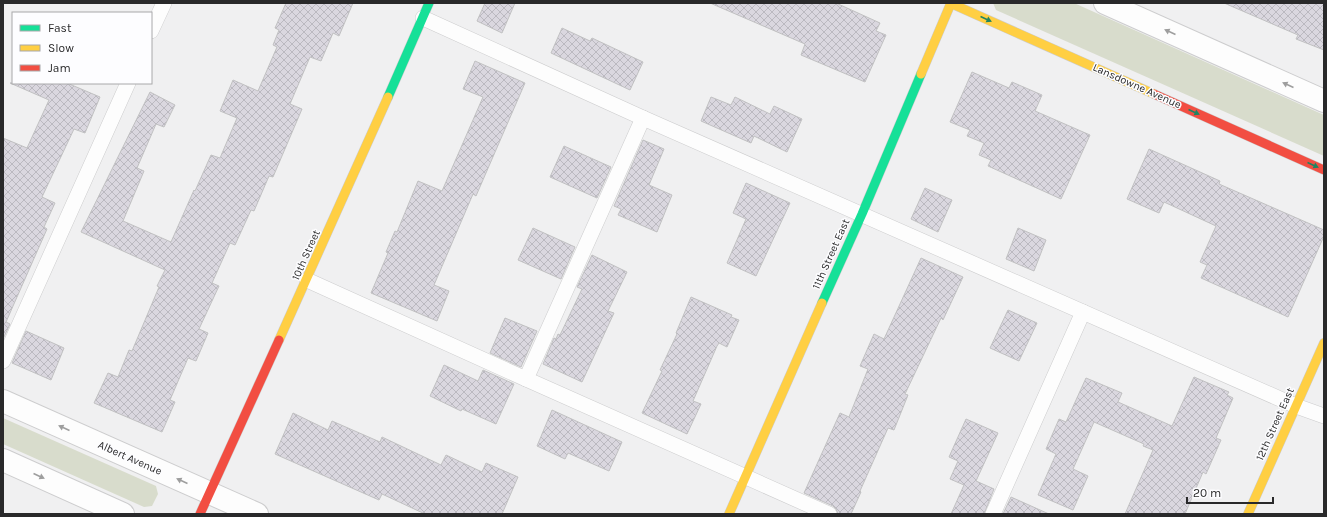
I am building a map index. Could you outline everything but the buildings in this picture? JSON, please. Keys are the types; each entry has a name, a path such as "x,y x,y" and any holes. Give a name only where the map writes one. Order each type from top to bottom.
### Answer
{"street":[{"name":"10th Street","path":"200,514 308,280 429,3"},
{"name":"Lansdowne Avenue","path":"951,3 1324,170"},
{"name":"11th Street East","path":"729,514 862,214 951,3"},
{"path":"1105,3 1324,101"},
{"name":"12th Street East","path":"1248,514 1324,343"},
{"name":"Albert Avenue","path":"3,401 256,514"},
{"path":"3,460 123,514"}],"lane":[{"path":"152,29 164,3"},
{"path":"423,18 643,118 1296,406 1324,416"},
{"path":"3,361 128,84"},
{"path":"526,379 643,118"},
{"path":"308,280 829,514"},
{"path":"993,514 1083,312"}],"green space":[{"path":"993,3 1074,3 1324,115 1324,156 996,10"},
{"path":"3,418 156,486 158,494 152,506 144,507 3,444"}],"traffic: fast":[{"path":"388,97 429,3"},
{"path":"822,303 862,214 921,74"}],"traffic: slow":[{"path":"950,3 1154,94"},
{"path":"921,74 951,3"},
{"path":"279,340 388,97"},
{"path":"729,514 822,303"},
{"path":"1248,514 1324,343"}],"traffic: jam":[{"path":"1154,94 1324,170"},
{"path":"200,514 279,340"}]}
